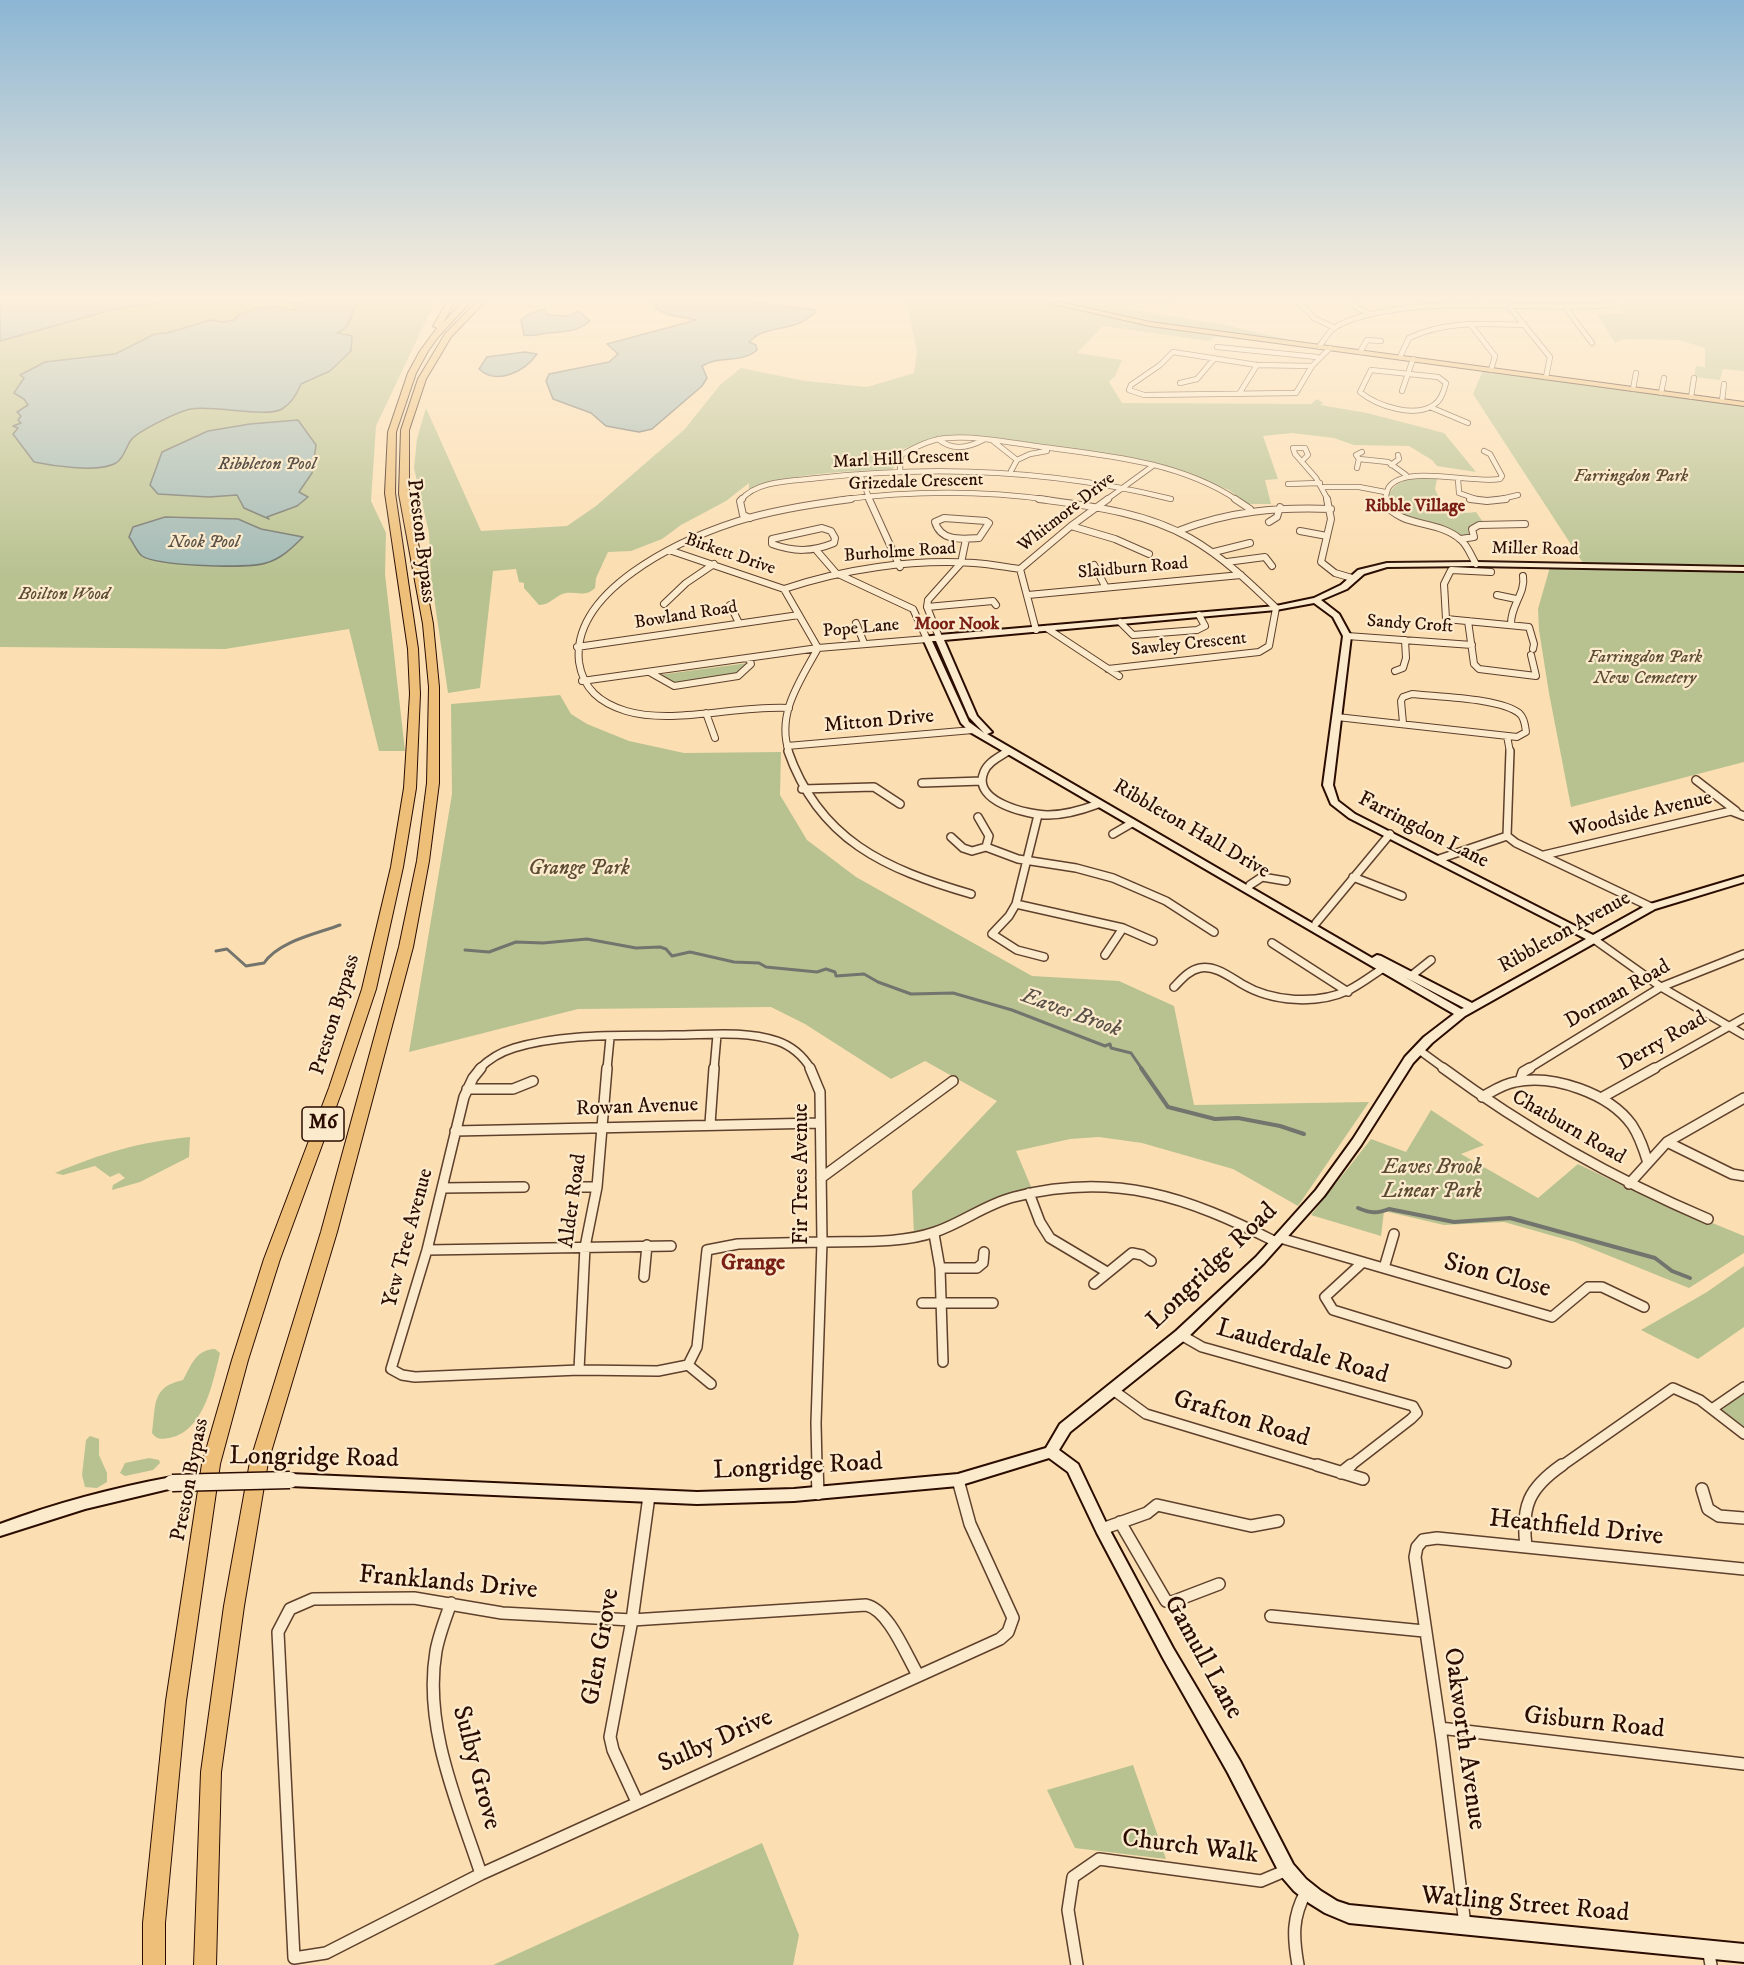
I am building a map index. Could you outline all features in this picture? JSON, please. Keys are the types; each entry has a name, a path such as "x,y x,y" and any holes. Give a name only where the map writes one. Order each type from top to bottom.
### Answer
{"highway":[{"name":"Preston Bypass","path":"154,1965 154,1923 176,1701 211,1464 240,1360 272,1259 336,1088 369,989 399,855 410,788 415,694 413,649 390,493 392,432 406,391"},
{"name":"Preston Bypass","path":"205,1965 211,1772 234,1606 259,1462 329,1232 406,947 423,861 433,783 434,687 428,624 404,494 405,430 419,391"},
{"path":"417,396 421,391"},
{"path":"1645,391 1744,404"}],"street":[{"path":"1130,391 1144,395 1296,393 1297,391"},
{"path":"1361,391 1370,399 1385,405 1407,408 1430,407 1467,423"},
{"path":"1430,407 1441,398 1443,391"},
{"path":"1691,397 1692,391"},
{"path":"1722,401 1723,391"},
{"path":"938,439 944,444 963,448 983,440"},
{"path":"900,470 901,455 907,450 938,439 991,440 1154,465 1205,482 1250,509"},
{"path":"991,440 1017,460"},
{"path":"1011,471 1017,460 1037,452 1058,449"},
{"path":"1476,564 1461,539 1448,532 1394,516 1384,503 1385,492 1391,483 1406,475 1432,475 1485,481 1500,479 1502,476 1490,454 1484,451"},
{"path":"1357,468 1359,459 1356,455 1362,452"},
{"path":"1391,465 1399,459 1398,455"},
{"path":"1304,459 1322,485 1331,509 1332,522 1321,561 1326,568 1352,578"},
{"path":"1359,459 1391,465 1406,475"},
{"name":"Whitmore Drive","path":"1036,630 1020,569 1071,526 1154,465"},
{"name":"Marl Hill Crescent","path":"750,518 743,514 740,501 750,491 783,483 900,470 1011,471 1126,486 1171,499"},
{"path":"860,474 900,567"},
{"path":"1458,479 1459,493 1466,498 1497,500 1511,499 1518,495"},
{"path":"1288,484 1359,487 1385,492"},
{"name":"Grizedale Crescent","path":"577,647 590,615 602,600 630,574 689,539 750,518 791,508 868,497 988,494 1098,506 1178,531 1227,562 1276,608"},
{"path":"1178,531 1250,509 1280,507 1331,509"},
{"path":"1269,522 1277,517 1280,507"},
{"path":"944,518 989,523 982,536 966,539 946,537 937,529 935,522 944,518"},
{"path":"1461,539 1474,537 1472,529 1479,525 1525,524"},
{"path":"1071,526 1115,539 1149,554"},
{"path":"822,528 831,531 835,538 834,543 817,551 793,552 772,544 772,539 822,528"},
{"path":"1300,531 1327,536"},
{"path":"939,638 927,606 928,600 961,563 966,539"},
{"path":"1214,552 1250,543"},
{"name":"Birkett Drive","path":"669,550 784,589 818,648"},
{"path":"817,551 836,573 913,609 927,639"},
{"path":"1227,562 1265,557 1272,566"},
{"name":"Burholme Road","path":"784,589 836,573 900,567 961,563 1020,569"},
{"path":"664,604 686,583 714,564"},
{"name":"Miller Road","path":"1334,593 1352,578 1371,568 1387,565 1450,567 1476,564 1744,569"},
{"path":"1094,565 1105,586"},
{"path":"1468,621 1475,666 1486,671 1536,676 1532,652 1534,644 1529,627 1511,625 1468,621 1446,619 1443,584 1450,567 1491,572"},
{"name":"Slaidburn Road","path":"1028,595 1241,575"},
{"path":"1511,625 1510,611 1526,584 1523,576"},
{"name":"Pope Lane","path":"582,681 864,643 1276,608 1316,600 1334,593"},
{"path":"1497,595 1516,598"},
{"path":"1316,600 1336,616 1347,636"},
{"path":"927,606 993,601 996,605"},
{"path":"730,605 739,623"},
{"name":"Sawley Crescent","path":"1108,669 1259,652 1269,645 1276,608"},
{"name":"Bowland Road","path":"577,647 799,615"},
{"path":"1120,622 1133,635 1197,630 1205,626 1199,615"},
{"path":"856,623 864,643"},
{"name":"Sawley Crescent","path":"1048,629 1119,676"},
{"name":"Sandy Croft","path":"1347,636 1472,645"},
{"name":"Farringdon Lane","path":"1347,636 1328,785 1330,795 1337,806 1595,940"},
{"name":"Ribbleton Hall Drive","path":"939,638 977,728"},
{"name":"Ribbleton Hall Drive","path":"927,639 965,723 1385,967 1461,1014"},
{"path":"1395,671 1403,668 1406,658 1406,640"},
{"path":"577,647 582,681 594,696 629,712 660,716 757,706 789,708"},
{"path":"818,648 789,708 784,725 787,746 802,789 835,829 864,850 921,878 971,894"},
{"path":"651,673 674,686 738,676 751,664 749,658"},
{"path":"1338,717 1507,736 1523,735 1526,732 1522,718 1511,708 1480,702 1407,695 1401,701 1403,723"},
{"path":"706,713 715,738"},
{"name":"Mitton Drive","path":"787,746 977,728"},
{"path":"1507,736 1510,746 1507,836"},
{"path":"1011,749 987,764 982,772 985,790 997,802 1016,811 1038,815 1071,814 1102,802"},
{"path":"1696,780 1743,816"},
{"path":"922,783 982,781"},
{"path":"802,789 874,787 900,804"},
{"name":"Ribbleton Hall Drive","path":"1102,802 1132,823 1234,879 1250,885 1313,925"},
{"name":"Woodside Avenue","path":"1544,855 1731,811 1743,816"},
{"path":"1038,815 1016,904 1009,916 992,934 1017,950 1044,957"},
{"path":"951,837 967,850 980,850 986,846 989,836 978,817"},
{"name":"Ribbleton Hall Drive","path":"1113,834 1132,823"},
{"path":"1313,925 1390,834"},
{"path":"1507,836 1516,843 1651,907"},
{"path":"1439,860 1507,836"},
{"path":"986,846 999,854 1079,869 1128,884 1159,897 1214,932"},
{"path":"1250,885 1262,877 1286,881"},
{"path":"1353,877 1402,896"},
{"name":"Ribbleton Avenue","path":"1419,1050 1461,1014 1651,907 1743,880"},
{"path":"1016,904 1095,920 1123,928 1153,941"},
{"path":"1105,955 1123,928"},
{"path":"1595,940 1661,987 1744,1035"},
{"path":"1272,943 1348,992"},
{"name":"Dorman Road","path":"1520,1080 1523,1072 1661,987 1744,954"},
{"path":"1411,976 1431,960"},
{"path":"1174,987 1193,970 1204,968 1213,969 1249,988 1282,997 1314,999 1348,992 1385,967"},
{"name":"Ribbleton Hall Drive","path":"1385,967 1411,976 1473,1008"},
{"name":"Derry Road","path":"1601,1098 1744,1018"},
{"name":"Fir Trees Avenue","path":"610,1038 741,1034 769,1038 791,1047 803,1057 818,1082 822,1240 816,1423 818,1494"},
{"path":"710,1124 717,1035"},
{"name":"Yew Tree Avenue","path":"579,1370 415,1377 402,1375 391,1369 427,1250 455,1131 470,1080 479,1069 499,1054 520,1047 565,1040 610,1038"},
{"name":"Alder Road","path":"579,1370 585,1247 597,1187 610,1038"},
{"name":"Chatburn Road","path":"1419,1050 1482,1097 1536,1133 1629,1184 1708,1220"},
{"name":"Longridge Road","path":"0,1530 60,1508 113,1494 172,1483 290,1480 697,1498 818,1494 958,1480 1051,1452 1065,1428 1181,1335 1278,1240 1320,1193 1357,1142 1409,1060 1419,1050"},
{"path":"1482,1097 1520,1080 1570,1086 1601,1098 1627,1120 1639,1135 1648,1163"},
{"path":"467,1089 513,1089 533,1081"},
{"path":"821,1178 953,1081"},
{"path":"1629,1184 1667,1142 1744,1098"},
{"name":"Rowan Avenue","path":"455,1131 820,1123"},
{"path":"1667,1142 1732,1174 1744,1176"},
{"name":"Sion Close","path":"934,1234 999,1201 1029,1193 1099,1186 1139,1188 1194,1203 1278,1240 1363,1262 1552,1317 1588,1287 1602,1287 1644,1307"},
{"path":"442,1188 524,1187"},
{"path":"575,1187 597,1187"},
{"path":"1029,1193 1040,1222 1050,1238 1107,1272"},
{"path":"688,1365 697,1347 707,1250 716,1246 885,1239 934,1234 940,1268 943,1362"},
{"path":"1384,1268 1394,1234"},
{"path":"644,1277 647,1245"},
{"path":"427,1250 671,1246"},
{"path":"940,1268 977,1268 983,1263 984,1252"},
{"path":"1094,1284 1132,1253 1142,1255 1150,1261"},
{"path":"1363,1262 1325,1297 1333,1310 1506,1363"},
{"path":"922,1303 993,1303"},
{"name":"Lauderdale Road","path":"1181,1335 1202,1347 1413,1406 1417,1413 1411,1419 1341,1473"},
{"path":"579,1370 658,1371 688,1365"},
{"path":"688,1365 711,1384"},
{"path":"1712,1409 1744,1387"},
{"path":"1526,1546 1522,1521 1525,1507 1531,1493 1546,1476 1672,1388 1681,1388 1744,1434"},
{"name":"Grafton Road","path":"1113,1390 1146,1414 1363,1479"},
{"name":"Gamull Lane","path":"1051,1452 1073,1468 1102,1529 1168,1653 1234,1767 1287,1870 1306,1892"},
{"name":"Sulby Drive","path":"294,1958 326,1953 481,1874 1000,1639 1008,1632 1013,1618 970,1524 958,1480"},
{"path":"1702,1489 1708,1509 1719,1516 1744,1518"},
{"name":"Glen Grove","path":"637,1802 613,1750 610,1737 632,1620 649,1496"},
{"path":"1102,1529 1147,1513 1157,1505 1251,1526 1278,1521"},
{"path":"1120,1522 1166,1601 1172,1602 1219,1584"},
{"name":"Heathfield Drive","path":"1415,1557 1417,1547 1423,1540 1437,1538 1744,1569"},
{"name":"Oakworth Avenue","path":"1415,1557 1466,1927"},
{"name":"Franklands Drive","path":"294,1958 278,1632 290,1609 313,1599 378,1597 451,1604 502,1613 632,1620 866,1605 875,1607 884,1615 918,1675"},
{"name":"Sulby Grove","path":"451,1604 435,1655 432,1682 435,1710 441,1747 481,1874"},
{"path":"1271,1616 1424,1631"},
{"name":"Gisburn Road","path":"1440,1728 1744,1764"},
{"name":"Church Walk","path":"1077,1965 1068,1910 1073,1877 1099,1859 1262,1881 1270,1880 1287,1870"},
{"path":"1298,1965 1292,1925 1297,1907 1306,1892"},
{"name":"Watling Street Road","path":"1306,1892 1326,1905 1349,1914 1710,1957 1744,1953"}],"green space":[{"name":"Boilton Wood","path":"0,391 393,391 376,426 371,501 386,533 385,574 405,751 379,751 349,629 225,649 0,647"},
{"path":"715,391 1114,391 1122,403 1311,404 1317,399 1323,403 1320,405 1367,413 1444,433 1476,472 1437,466 1432,460 1409,446 1354,445 1334,438 1292,433 1263,436 1278,479 1265,480 1271,504 1248,504 1229,490 1155,463 958,438 937,438 903,449 893,469 802,476 749,490 749,483 726,501 681,525 662,539 631,551 608,552 592,591 581,594 566,593 539,605 524,588 524,583 519,582 516,569 493,571 480,688 448,693 431,577 429,533 414,468 417,439 426,408 481,531 567,526 596,506 685,429"},
{"name":"Farringdon Park","path":"1474,391 1633,391 1744,406 1744,565 1583,563 1473,394"},
{"path":"1427,476 1437,479 1435,489 1441,503 1467,513 1476,512 1483,522 1469,527 1468,530 1472,536 1451,534 1426,526 1393,509 1387,502 1392,490 1401,482"},
{"name":"Farringdon Park New Cemetery","path":"1550,567 1744,571 1744,762 1571,807 1539,630 1538,609"},
{"path":"748,663 740,674 675,683 658,675"},
{"name":"Grange Park","path":"560,695 571,714 587,724 629,741 684,753 781,752 780,795 807,840 856,877 1032,976 1119,981 1174,1006 1194,1105 1369,1102 1298,1206 1233,1169 1142,1143 1099,1137 1070,1139 1016,1151 1032,1189 955,1223 914,1235 912,1191 997,1101 925,1061 891,1079 805,1024 771,1007 578,1009 409,1052 452,794 451,704"},
{"name":"Eaves Brook Linear Park","path":"1431,1110 1484,1145 1461,1154 1538,1198 1578,1164 1630,1189 1744,1236 1744,1253 1689,1288 1575,1242 1504,1222 1444,1225 1384,1211 1381,1236 1311,1215 1371,1139 1406,1152"},
{"path":"190,1137 189,1157 140,1182 112,1190 113,1185 125,1178 119,1173 110,1177 95,1166 63,1175 55,1173 121,1149"},
{"path":"1744,1266 1744,1327 1698,1359 1641,1330 1707,1292"},
{"path":"215,1349 220,1353 210,1391 199,1416 181,1434 169,1438 156,1437 152,1433 155,1406 160,1392 165,1387 183,1380 191,1364 203,1352"},
{"path":"1744,1392 1744,1429 1724,1416 1722,1410"},
{"path":"90,1436 99,1439 99,1455 107,1473 107,1482 97,1488 85,1487 82,1475 86,1440"},
{"path":"149,1458 159,1460 160,1463 153,1470 125,1476 120,1473 125,1463"},
{"path":"1133,1765 1166,1859 1075,1848 1047,1790"},
{"path":"762,1843 799,1935 793,1965 493,1965"}],"water":[{"path":"16,391 298,391 289,404 275,411 201,408 185,411 135,436 119,461 99,468 76,468 34,462 13,434 18,428 13,426 21,423 18,420 21,416 17,412 28,405 24,399 14,393"},
{"path":"550,391 697,391 652,429 639,432 606,426 591,413 553,399"},
{"name":"Ribbleton Pool","path":"298,420 316,445 312,473 299,492 308,497 297,506 267,517 269,519 244,508 237,495 209,497 158,494 150,485 162,452 208,431 250,424"},
{"name":"Nook Pool","path":"165,517 238,519 261,529 303,537 277,559 256,565 183,564 142,556 129,537 133,527"}],"waterway":[{"name":"Eaves Brook","path":"216,951 227,949 246,966 264,963 271,955 288,944 340,925"},
{"path":"465,950 489,952 516,942 543,943 587,939 636,948 660,947 666,949 672,956 690,952 734,962 759,963 766,967 817,972 826,969 835,972 836,976 864,974 878,982 911,994 953,993 1012,1010 1105,1046 1110,1044 1111,1048 1131,1053 1142,1069"},
{"name":"Eaves Brook","path":"1141,1068 1168,1107 1215,1119 1238,1118 1280,1126 1304,1134"},
{"path":"1358,1208 1374,1212 1389,1209 1454,1222 1510,1218 1655,1258 1672,1271 1690,1278"}],"district":[{"name":"Ribble Village","path":"1415,507"},
{"name":"Moor Nook","path":"957,625"},
{"name":"Grange","path":"753,1264"}]}
